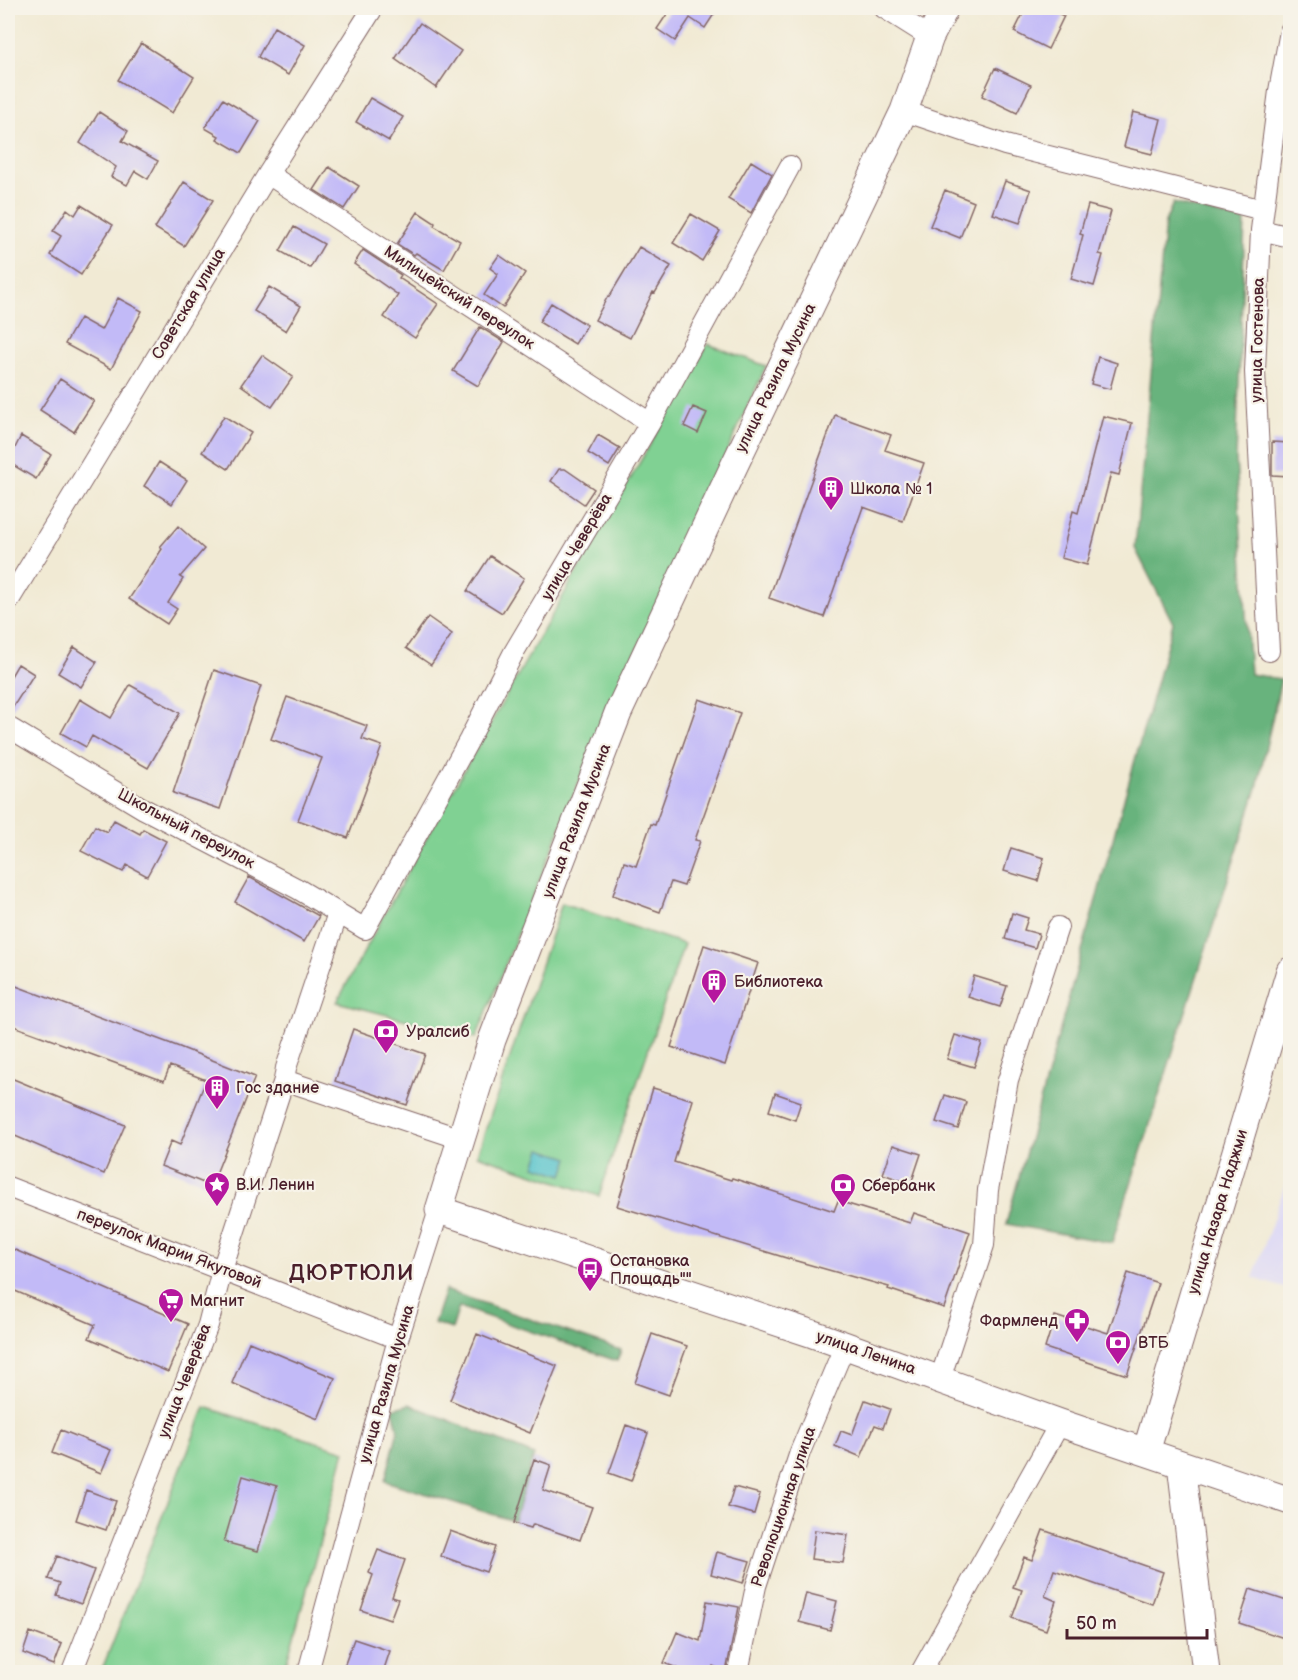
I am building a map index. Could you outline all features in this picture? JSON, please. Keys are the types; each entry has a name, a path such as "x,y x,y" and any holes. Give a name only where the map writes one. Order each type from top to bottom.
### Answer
{"main road":[{"name":"улица Разила Мусина","path":"439,1210 492,1040 618,713 904,111 930,37 945,8"},
{"name":"улица Назара Наджми","path":"1146,1452 1290,971"},
{"name":"улица Ленина","path":"439,1210 845,1345 1060,1423 1290,1501"},
{"path":"1181,1464 1206,1672"}],"street":[{"name":"Советская улица","path":"8,602 268,174 373,8"},
{"path":"884,8 930,37"},
{"name":"улица Гостенова","path":"1269,651 1255,372 1263,210 1290,31"},
{"path":"904,111 1005,145 1263,210"},
{"name":"улица Чеверёва","path":"365,929 469,740 514,652 650,423 790,166"},
{"name":"Милицейский переулок","path":"268,174 650,423"},
{"path":"1261,230 1290,237"},
{"name":"Школьный переулок","path":"8,727 144,809 298,889 365,929"},
{"name":"улица Чеверёва","path":"72,1672 208,1325 222,1270 338,913"},
{"path":"940,1379 984,1245 988,1190 1008,1080 1058,927"},
{"path":"284,1080 461,1138"},
{"name":"переулок Марии Якутовой","path":"8,1187 398,1340"},
{"name":"улица Разила Мусина","path":"308,1672 398,1340 439,1210"},
{"name":"Революционная улица","path":"738,1672 756,1586 800,1452 845,1345"},
{"path":"921,1672 1060,1423"}],"shaded area":[{"path":"1290,1170 1290,1290 1253,1278"}],"green space":[{"path":"1173,203 1245,221 1236,459 1250,674 1281,679 1257,788 1112,1243 1006,1224 1173,623 1135,548 1165,222"},
{"path":"708,344 766,366 593,747 476,1038 337,1002 473,754"},
{"path":"562,903 684,944 599,1196 477,1155"},
{"path":"445,1290 621,1350 617,1361 459,1307 452,1329 434,1323"},
{"path":"409,1404 534,1455 514,1521 385,1481 398,1430 393,1409"},
{"path":"205,1407 345,1451 284,1672 101,1672"}],"water":[{"path":"541,1149 569,1158 563,1175 535,1166"}],"building":[{"path":"671,8 718,8 705,28 690,18 675,41 657,29"},
{"path":"1026,8 1046,8 1064,16 1048,49 1014,32"},
{"path":"420,23 461,51 436,88 395,59"},
{"path":"274,27 305,45 288,75 258,57"},
{"path":"141,43 194,77 172,113 118,80"},
{"path":"995,68 1031,85 1017,113 982,96"},
{"path":"370,98 403,117 389,141 356,122"},
{"path":"223,99 260,121 241,153 217,139 219,136 205,128"},
{"path":"99,112 128,131 122,141 158,161 148,179 135,171 127,185 111,177 116,167 80,143"},
{"path":"1133,112 1161,119 1152,154 1124,147"},
{"path":"751,161 772,174 751,213 728,199"},
{"path":"329,167 359,186 344,209 314,190"},
{"path":"1005,181 1031,190 1020,223 993,214"},
{"path":"184,182 213,200 184,246 155,228"},
{"path":"945,190 974,202 960,238 930,226"},
{"path":"81,205 113,225 81,275 50,255 61,236 53,231 67,209 75,215"},
{"path":"1088,205 1111,211 1099,254 1103,255 1094,286 1071,279 1083,235 1080,234"},
{"path":"418,212 435,223 434,226 460,241 444,270 397,244"},
{"path":"691,214 720,231 702,261 673,243"},
{"path":"294,227 324,244 310,268 280,251"},
{"path":"639,247 671,266 655,293 653,292 630,338 595,320"},
{"path":"363,250 401,275 399,278 438,304 415,338 384,317 398,295 354,264"},
{"path":"499,255 525,273 503,308 484,295 498,274 490,268"},
{"path":"269,287 301,306 286,331 254,311"},
{"path":"118,298 142,311 111,369 65,344 80,318 101,330"},
{"path":"551,303 587,325 575,344 539,322"},
{"path":"480,327 504,342 478,386 453,371"},
{"path":"262,355 293,377 272,407 241,385"},
{"path":"1098,357 1117,363 1110,389 1091,384"},
{"path":"60,379 94,401 74,432 40,410"},
{"path":"693,407 707,413 698,433 684,426"},
{"name":"Школа № 1","path":"835,415 891,435 885,450 924,463 903,521 863,507 824,617 769,598"},
{"path":"224,416 251,433 228,469 202,452"},
{"path":"1103,416 1132,423 1119,475 1111,473 1087,565 1061,558 1073,511 1078,513"},
{"path":"598,435 620,448 609,466 588,453"},
{"path":"21,436 51,454 36,479 8,462"},
{"path":"1272,442 1290,443 1290,476 1272,475"},
{"path":"159,462 187,480 172,504 144,486"},
{"path":"559,469 565,469 594,489 584,504 551,481"},
{"path":"178,526 204,549 180,577 183,579 168,603 177,609 167,624 129,599 162,549 160,547"},
{"path":"490,556 524,578 502,613 467,591"},
{"path":"428,617 452,634 431,665 406,648"},
{"path":"74,647 97,662 81,687 58,673"},
{"path":"18,664 34,674 8,715 8,681"},
{"path":"214,670 261,686 220,809 173,793"},
{"path":"130,685 180,713 148,768 92,736 86,747 61,733 80,699 111,718"},
{"path":"287,697 367,726 362,739 382,746 348,838 298,820 322,758 271,739"},
{"path":"699,699 740,713 695,840 700,841 684,886 671,882 660,912 613,895 624,862 636,866 651,824 655,825"},
{"path":"114,820 140,834 143,829 166,841 147,876 127,865 123,872 81,851 95,826 107,832"},
{"path":"1011,848 1044,858 1038,881 1004,871"},
{"path":"249,877 319,916 304,942 235,902"},
{"path":"1012,913 1028,918 1024,930 1039,934 1035,948 1005,939"},
{"name":"Библиотека","path":"704,945 758,963 725,1065 671,1047"},
{"path":"974,976 1007,986 1000,1007 968,997"},
{"path":"8,983 255,1077 211,1186 161,1166 171,1141 180,1145 206,1080 170,1066 164,1081 8,1024"},
{"path":"353,1029 425,1054 407,1105 335,1081"},
{"path":"955,1035 982,1043 974,1067 947,1059"},
{"path":"11,1078 125,1125 104,1174 8,1133 8,1086"},
{"path":"653,1088 693,1100 674,1162 834,1211 838,1201 910,1223 914,1213 970,1232 944,1308 888,1289 889,1287 617,1206"},
{"path":"775,1093 801,1102 795,1120 769,1111"},
{"path":"945,1095 966,1102 958,1129 936,1122"},
{"path":"893,1145 921,1154 911,1184 883,1174"},
{"path":"8,1247 188,1324 168,1372 89,1338 95,1325 8,1288"},
{"path":"1128,1273 1158,1283 1127,1375 1045,1348 1055,1316 1108,1333"},
{"path":"477,1334 557,1366 530,1433 450,1400"},
{"path":"652,1334 687,1346 669,1395 635,1383"},
{"path":"249,1342 335,1378 318,1419 232,1383"},
{"path":"865,1400 890,1409 883,1428 875,1425 861,1457 835,1446 841,1431 852,1435"},
{"path":"626,1425 648,1433 631,1481 609,1473"},
{"path":"61,1430 111,1450 101,1473 52,1453"},
{"path":"534,1459 551,1465 543,1490 592,1507 580,1540 533,1524 531,1528 514,1523"},
{"path":"243,1476 277,1486 258,1551 224,1542"},
{"path":"734,1487 760,1494 754,1514 728,1507"},
{"path":"86,1490 116,1501 106,1530 76,1520"},
{"path":"815,1530 848,1535 843,1563 811,1559"},
{"path":"1043,1530 1163,1572 1152,1604 1054,1570 1045,1596 1056,1601 1046,1630 1012,1618 1022,1590 1013,1587 1024,1557 1032,1560"},
{"path":"450,1531 495,1547 486,1572 441,1556"},
{"path":"378,1550 405,1560 392,1597 398,1599 390,1620 361,1610 373,1575 369,1573"},
{"path":"717,1552 750,1561 743,1583 711,1574"},
{"path":"57,1556 94,1570 81,1604 56,1595 60,1583 48,1579"},
{"path":"1250,1589 1290,1602 1290,1640 1239,1623"},
{"path":"806,1593 837,1601 830,1630 799,1622"},
{"path":"707,1601 739,1607 726,1672 713,1666 711,1672 687,1672 664,1663 677,1632 700,1641"},
{"path":"30,1632 62,1644 54,1665 23,1653"},
{"path":"354,1639 390,1651 383,1672 342,1672"}],"place":[{"name":"Школа № 1","path":"831,512"},
{"name":"Библиотека","path":"714,1005"},
{"name":"Уралсиб","path":"386,1055"},
{"name":"Гос здание","path":"217,1111"},
{"name":"В.И. Ленин","path":"217,1208"},
{"name":"Сбербанк","path":"843,1209"},
{"name":"Остановка Площадь\"\"","path":"590,1293"},
{"name":"Магнит","path":"171,1324"},
{"name":"Фармленд","path":"1077,1344"},
{"name":"ВТБ","path":"1118,1366"}],"district":[{"name":"ДЮРТЮЛИ","path":"352,1273"}]}
